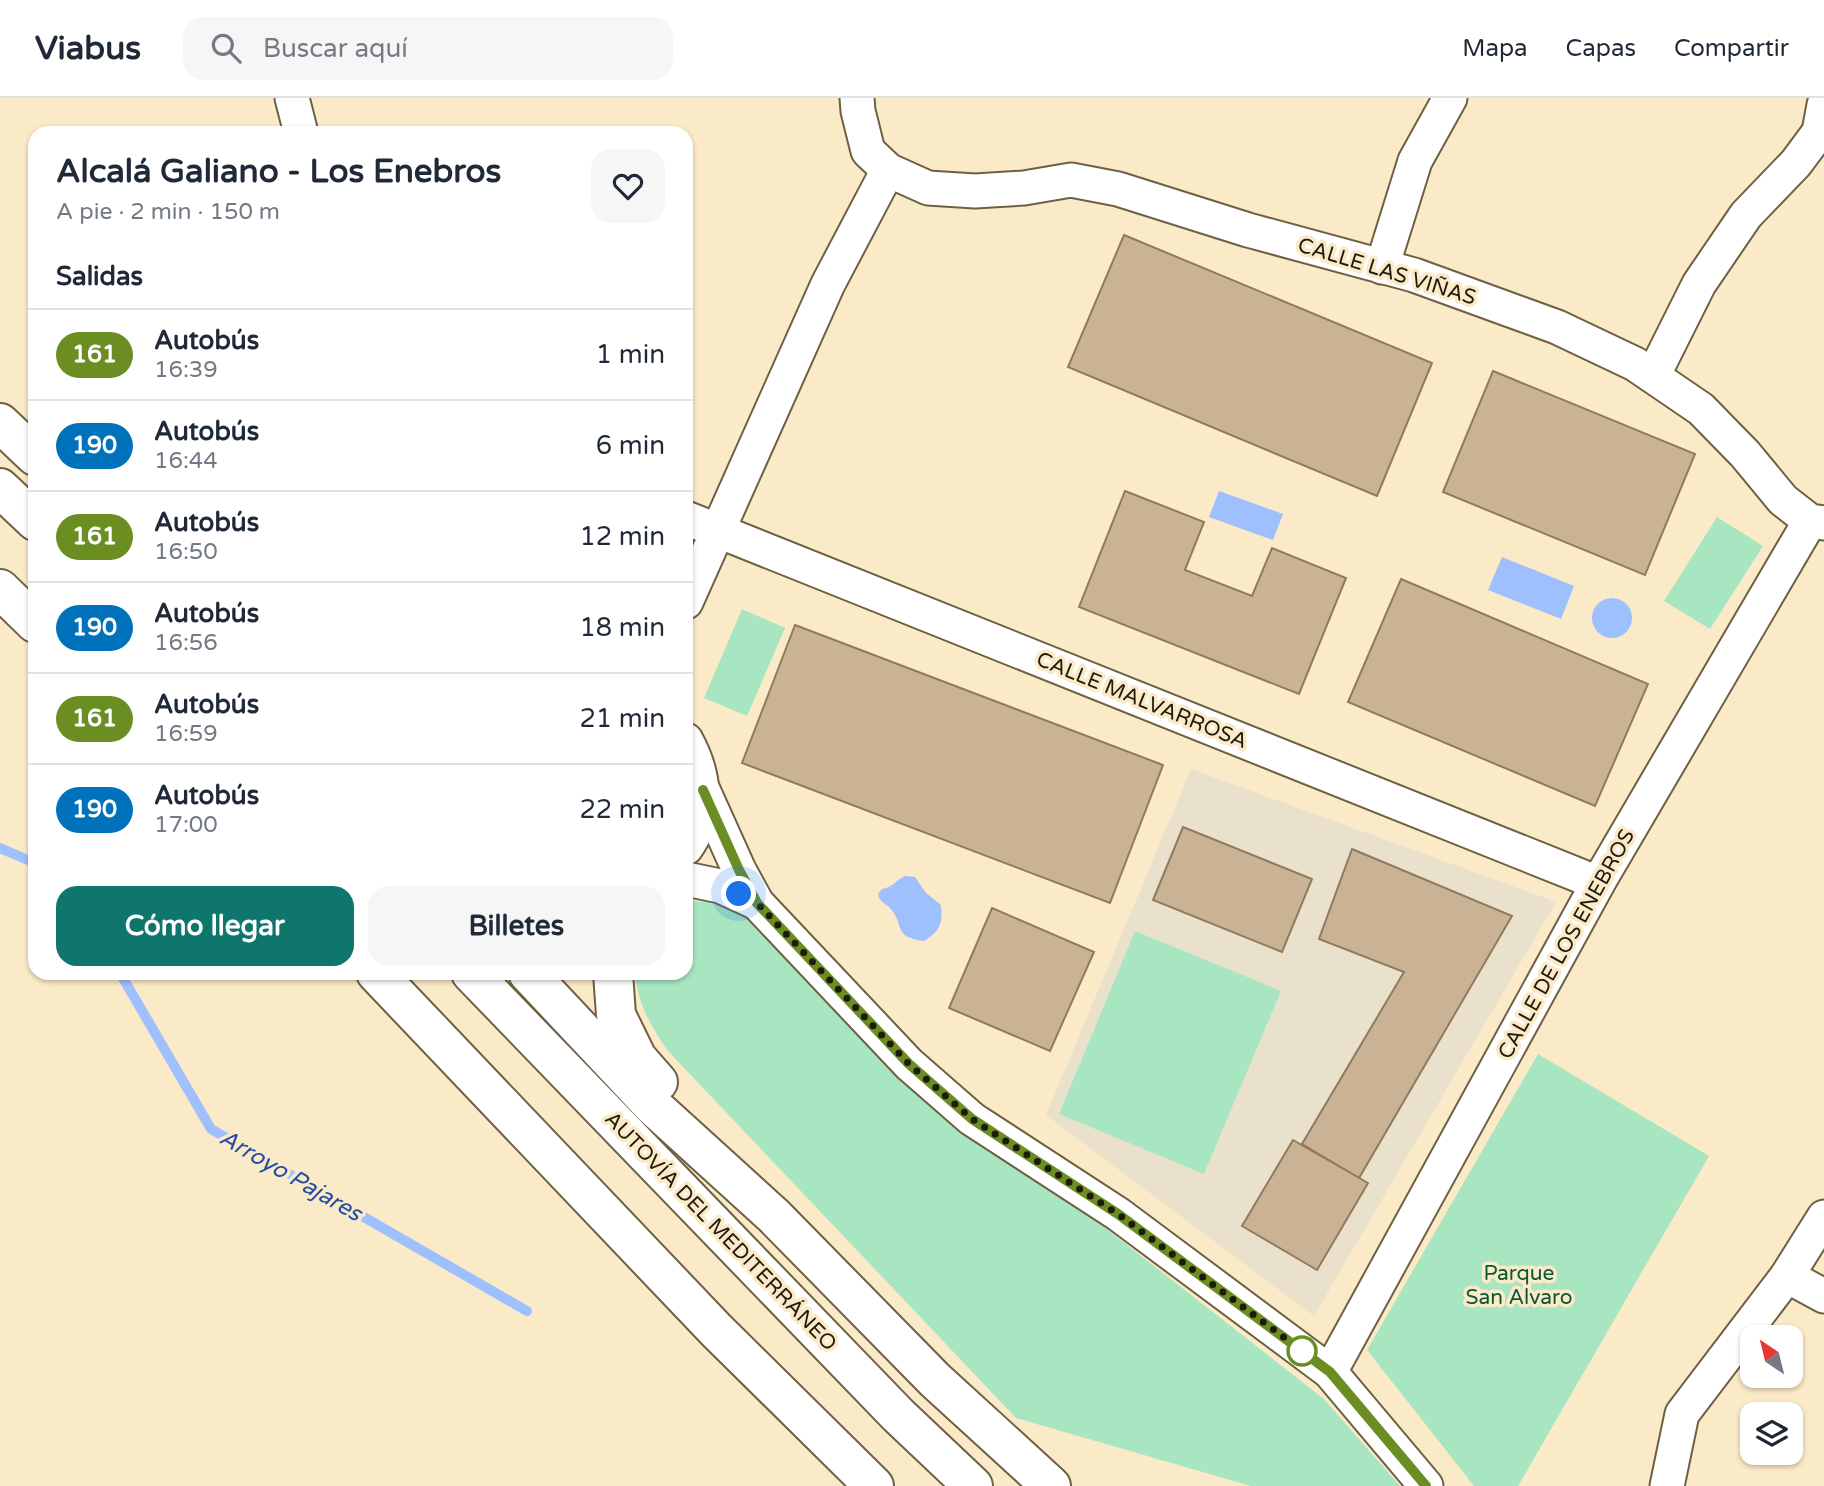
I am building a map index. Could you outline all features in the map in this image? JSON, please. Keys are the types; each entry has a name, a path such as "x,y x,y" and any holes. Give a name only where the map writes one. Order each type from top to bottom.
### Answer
{"highway":[{"path":"0,394 28,418"},
{"path":"0,423 28,449"},
{"path":"0,488 28,514"},
{"path":"0,589 28,616"},
{"path":"383,980 716,1330 874,1486"},
{"name":"AUTOVÍA DEL MEDITERRÁNEO","path":"478,980 898,1415 973,1486"},
{"path":"535,980 653,1106 774,1216 935,1380 1051,1486"},
{"path":"614,980 616,1015 637,1058 774,1216"}],"street":[{"path":"292,98 299,126"},
{"path":"693,587 828,284 888,170 868,151 857,98"},
{"path":"1382,267 1415,161 1450,98"},
{"path":"1653,376 1699,284 1746,215 1796,163 1819,132 1824,105"},
{"name":"CALLE LAS VIÑAS","path":"888,170 928,188 975,191 1024,188 1071,180 1118,190 1248,230 1414,275 1557,327 1635,364 1701,409 1745,454 1783,500 1817,522"},
{"name":"CALLE MALVARROSA","path":"693,521 1598,883"},
{"name":"CALLE DE LOS ENEBROS","path":"1330,1372 1598,883 1817,522"},
{"path":"693,753 703,790 757,903 909,1064 972,1119 1118,1214 1330,1372 1426,1486"},
{"path":"693,837 701,816 703,790"},
{"path":"693,880 720,886 757,903"},
{"path":"1667,1486 1682,1414 1787,1276 1824,1217"},
{"path":"1787,1276 1824,1296"}],"shaded area":[{"path":"1191,769 1556,902 1314,1316 1046,1115"}],"green space":[{"path":"1717,517 1763,546 1710,629 1664,601"},
{"path":"742,609 785,628 747,716 704,698"},
{"path":"693,901 714,902 747,918 897,1076 964,1129 1108,1230 1324,1399 1400,1486 1251,1486 1016,1418 668,1051 646,1014 636,980 693,980"},
{"path":"1135,931 1281,991 1204,1174 1059,1114"},
{"name":"Parque San Alvaro","path":"1538,1054 1709,1156 1518,1486 1474,1486 1367,1350"}],"water":[{"path":"1219,491 1283,514 1273,540 1209,517"},
{"path":"1502,557 1574,586 1561,619 1488,590"},
{"path":"1612,598 1626,604 1632,618 1626,632 1612,638 1598,632 1592,618 1598,604"},
{"path":"905,876 915,877 926,893 941,905 939,926 934,934 924,941 903,933 894,913 878,894"}],"building":[{"path":"1124,235 1432,363 1377,496 1068,367"},
{"path":"1493,371 1695,454 1645,575 1443,492"},
{"path":"1125,491 1204,522 1185,570 1252,596 1272,548 1346,578 1299,694 1079,607"},
{"path":"1401,579 1648,684 1595,806 1348,702"},
{"path":"795,625 1163,765 1110,903 742,763"},
{"path":"1183,827 1312,879 1282,952 1153,900"},
{"path":"1352,849 1512,916 1359,1178 1302,1144 1404,972 1319,939"},
{"path":"992,908 1094,952 1050,1051 949,1008"},
{"path":"1293,1140 1368,1183 1317,1270 1242,1226"}],"waterway":[{"name":"Arroyo Pajares","path":"0,848 28,860"},
{"name":"Arroyo Pajares","path":"124,980 211,1129 527,1311"}],"bus line":[{"name":"161","path":"703,790 757,903 909,1064 972,1119 1118,1214 1330,1372 1426,1486"}],"route":[{"path":"739,894 757,903 909,1064 972,1119 1118,1214 1309,1356 1302,1351"}]}
